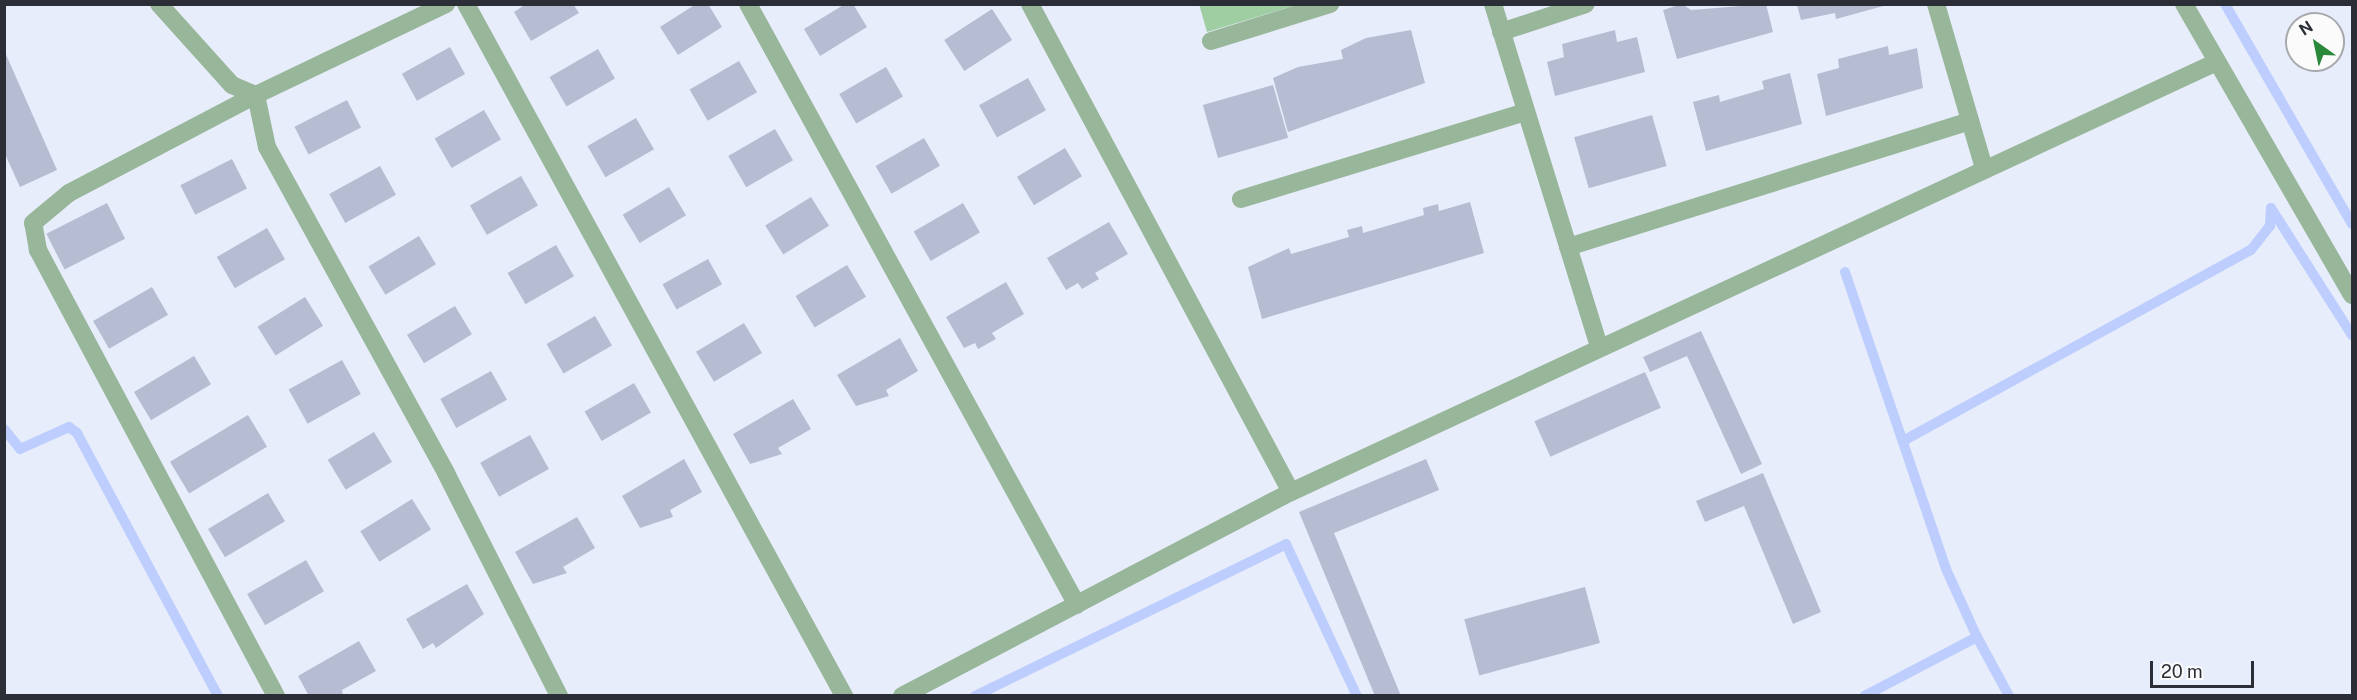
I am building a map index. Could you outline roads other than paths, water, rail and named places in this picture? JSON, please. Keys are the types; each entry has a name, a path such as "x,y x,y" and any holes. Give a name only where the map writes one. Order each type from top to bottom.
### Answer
{"street":[{"path":"159,4 232,85 256,95"},
{"path":"276,696 38,250 33,223 69,194 256,95 446,4"},
{"path":"466,4 524,103 844,696"},
{"path":"748,4 1077,605"},
{"path":"1030,4 1291,492"},
{"path":"1212,41 1330,4"},
{"path":"1493,4 1599,346"},
{"path":"1501,32 1586,4"},
{"path":"1936,4 1984,168"},
{"path":"2184,4 2352,295"},
{"path":"902,696 1291,492 1599,346 2217,62"},
{"path":"256,95 267,147 446,473 559,696"},
{"path":"1241,199 1526,112"},
{"path":"1568,247 1970,121"}],"waterway":[{"path":"2225,4 2352,224"},
{"path":"2271,208 2352,335"},
{"path":"1903,441 2251,250 2270,226 2271,208"},
{"path":"1845,272 1946,569 1977,637 1864,696"},
{"path":"4,429 20,449 69,427 77,433 218,696"},
{"path":"975,696 1286,544 1357,696"},
{"path":"1977,637 2009,696"}]}
